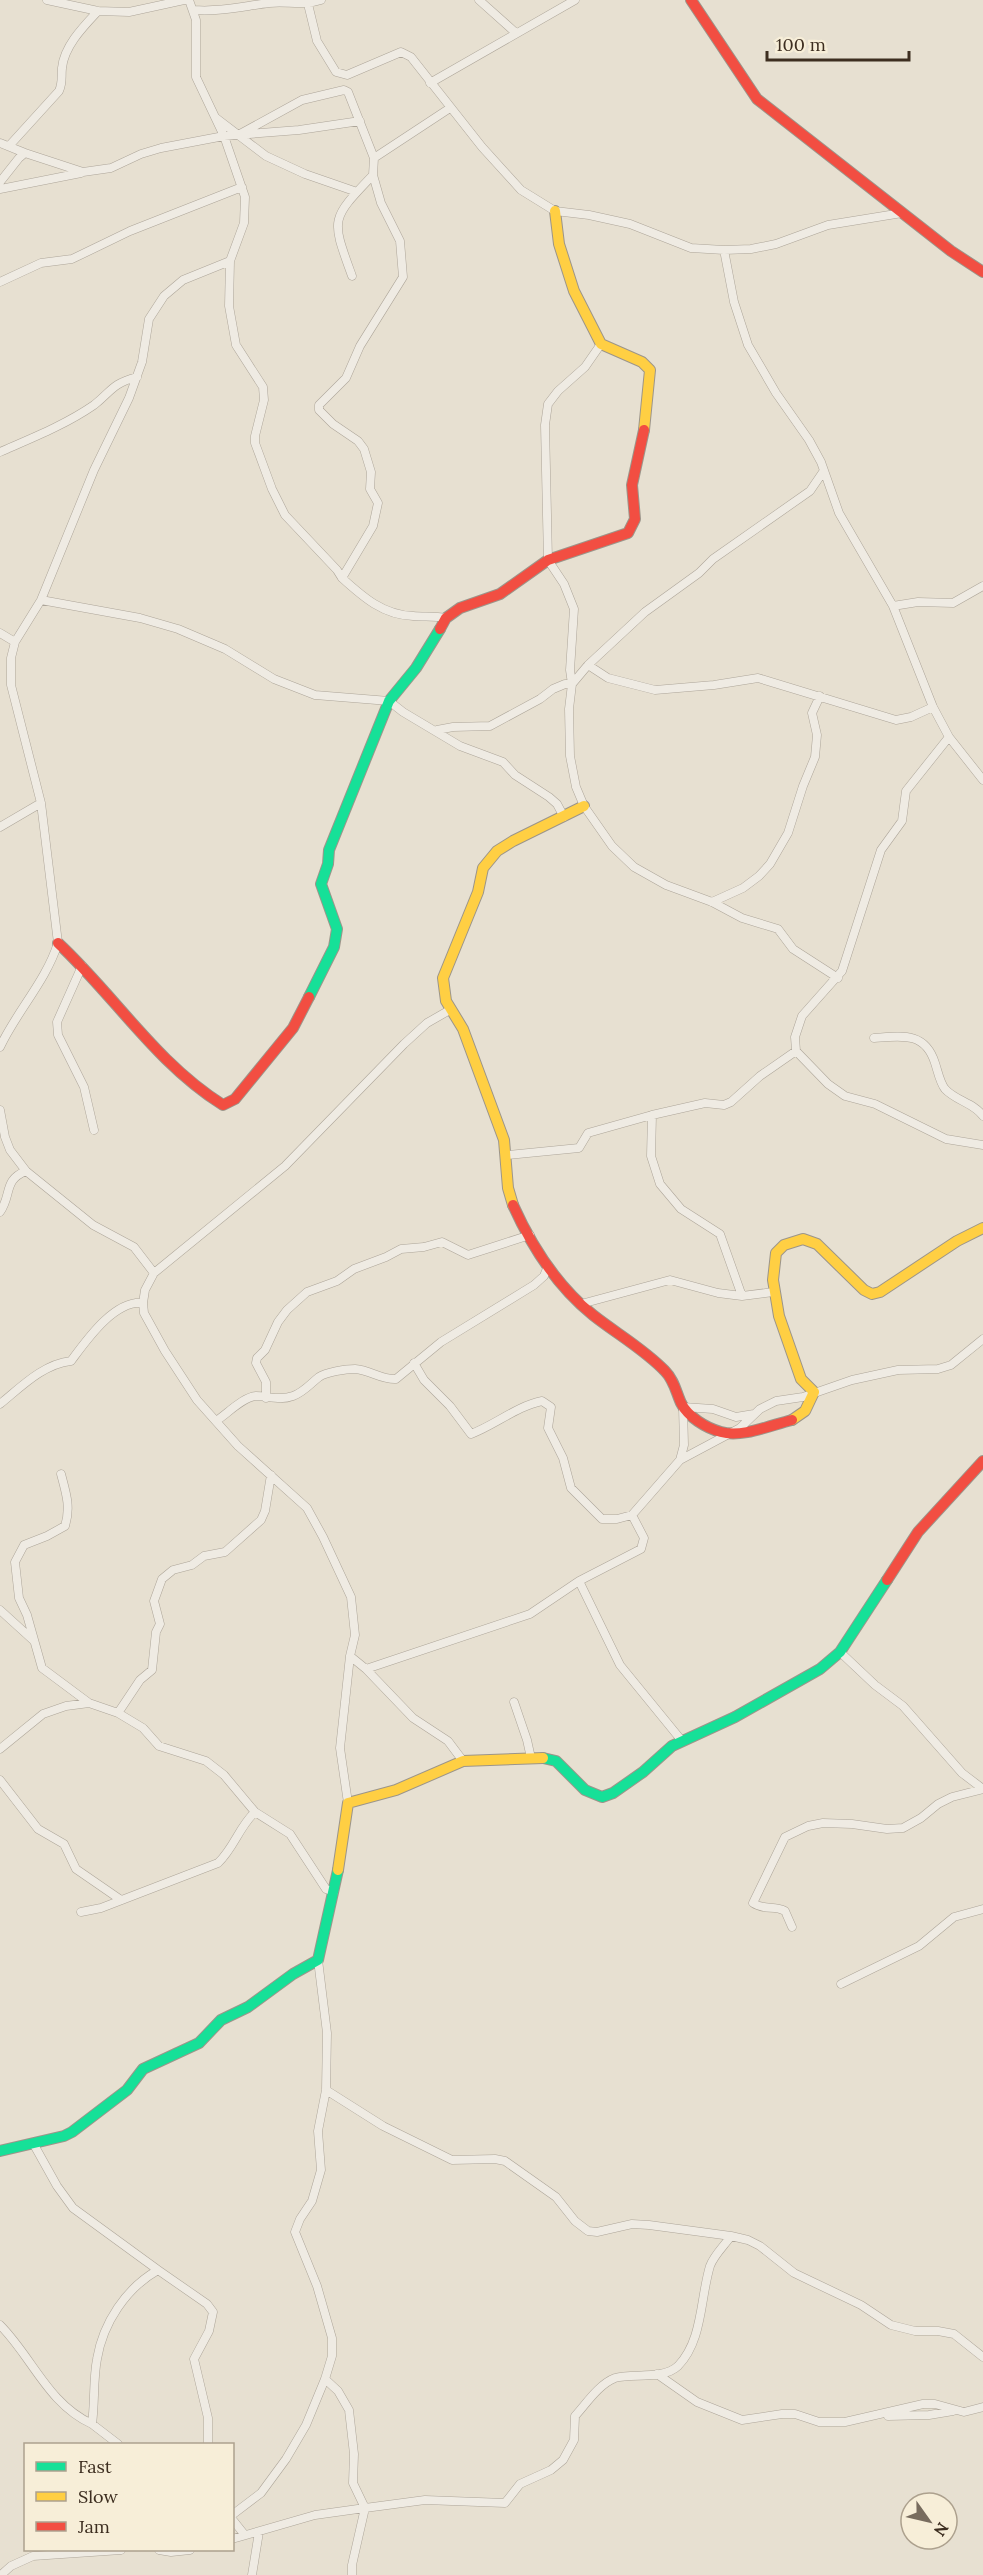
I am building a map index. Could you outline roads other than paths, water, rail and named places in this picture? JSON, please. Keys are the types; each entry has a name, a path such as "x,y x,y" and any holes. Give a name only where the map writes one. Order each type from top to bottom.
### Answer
{"street":[{"path":"48,0 98,11 129,12 184,0"},
{"path":"189,0 194,10 196,77 224,136 245,197 244,223 230,261 229,306 236,345 264,392 255,443 272,489 285,515 342,578 369,602 382,609 411,616 433,615 447,618"},
{"path":"194,10 214,11 272,3 308,4 321,0"},
{"path":"478,0 516,33"},
{"path":"430,83 575,0"},
{"path":"691,0 757,99 902,213 983,272"},
{"path":"308,4 316,41 336,72 347,75 401,52 411,57 482,147 521,189 555,211 589,215 630,224 691,248 724,250 751,249 776,244 828,225 902,213"},
{"path":"9,146 59,91 63,81 62,67 72,42 98,11"},
{"path":"240,134 302,100 344,90 348,92 374,158 373,175 381,203 400,241 403,277 360,346 346,378 319,405 319,410 333,424 358,441 363,449 371,472 370,489 378,503 373,526 342,578"},
{"path":"374,158 450,108"},
{"path":"214,115 266,156 305,174 357,192"},
{"path":"0,189 111,168 141,154 161,148 224,136 298,130 360,121"},
{"path":"0,143 83,172"},
{"path":"0,182 25,153"},
{"path":"352,276 338,237 338,215 373,175"},
{"path":"0,282 41,263 72,259 130,231 242,187"},
{"path":"58,943 82,966 166,1060 207,1096 223,1105 235,1099 293,1029 334,947 337,929 321,884 329,850 389,701 416,668 447,618 460,608 500,594 548,560 628,533 635,519 632,485 645,426 650,370 642,362 601,344 574,291 559,244 555,211"},
{"path":"724,250 734,302 748,345 821,462 839,513 893,606 933,707 949,738 983,780"},
{"path":"0,1047 9,1028 51,964 58,943 42,802 11,686 11,658 15,642 41,600 94,470 137,377 142,362 149,319 164,296 183,280 230,261"},
{"path":"601,344 585,367 558,391 548,404 545,425 548,560 564,584 574,609 569,709 570,756 576,788 584,806 612,846 634,867 666,885 712,902 742,918 778,929 793,949 837,978"},
{"path":"0,452 54,428 94,404 120,382 137,377"},
{"path":"436,730 453,726 490,726 508,714 540,699 553,689 564,684 572,684 588,665 645,612 699,573 712,559 810,491 823,472"},
{"path":"893,606 918,602 953,603 983,586"},
{"path":"41,600 140,618 178,628 225,649 274,679 315,695 389,701 460,746 503,762 515,775 557,804 564,817"},
{"path":"0,633 15,642"},
{"path":"588,665 608,678 655,690 714,685 758,678 896,720 911,717 933,707"},
{"path":"712,902 742,888 759,876 770,864 788,833 802,786 815,757 817,735 812,713 820,696"},
{"path":"949,738 906,791 902,821 881,850 837,978 802,1016 795,1037 796,1051 828,1084 845,1096 875,1104 946,1139 983,1145"},
{"path":"0,827 42,802"},
{"path":"584,806 513,841 497,851 483,868 478,892 443,978 442,989 448,1011 458,1019 463,1029 504,1141 509,1194 548,1266 568,1293 645,1352 667,1374 683,1407 694,1418 727,1435 796,1419 805,1411 814,1392"},
{"path":"82,966 57,1022 58,1035 84,1087 94,1130"},
{"path":"234,2516 261,2493 286,2459 306,2425 332,2356 332,2338 317,2286 296,2232 300,2219 312,2201 321,2170 318,2131 326,2090 327,2033 318,1960 328,1929 348,1803 340,1748 350,1656 355,1635 351,1597 307,1508 238,1446 196,1400 165,1351 144,1312 143,1303 145,1290 154,1273 285,1166 404,1044 427,1023 448,1011"},
{"path":"874,1038 909,1036 925,1044 934,1059 947,1092 979,1110 983,1116"},
{"path":"507,1155 579,1148 588,1133 705,1103 724,1105 731,1102 760,1076 796,1051"},
{"path":"0,1110 10,1150 26,1171 93,1225 134,1247 154,1273"},
{"path":"652,1115 651,1156 660,1184 681,1209 720,1234 742,1296"},
{"path":"0,1212 10,1182 14,1177 26,1171"},
{"path":"814,1392 802,1381 780,1321 774,1292 774,1259 782,1246 803,1239 817,1244 864,1290 872,1294 880,1292 957,1241 983,1228"},
{"path":"266,1398 266,1382 256,1363 256,1358 265,1350 278,1322 287,1310 307,1292 337,1281 354,1269 401,1249 424,1247 442,1242 468,1255 530,1235"},
{"path":"216,1421 248,1398 292,1397 308,1389 321,1375 354,1369 370,1371 390,1380 396,1379 441,1342 534,1285 544,1276 548,1266"},
{"path":"580,1304 670,1280 718,1293 742,1296 774,1292"},
{"path":"0,1404 43,1370 59,1362 71,1361 91,1334 126,1306 135,1302 143,1303"},
{"path":"414,1363 424,1380 450,1406 471,1434 489,1428 530,1403 542,1401 551,1407 548,1428 563,1458 572,1488 602,1519 617,1519 632,1515 680,1460 740,1428 754,1414 777,1401 803,1397 852,1380 898,1370 938,1369 951,1365 983,1340"},
{"path":"683,1407 713,1409 736,1417 754,1414"},
{"path":"680,1460 684,1445 683,1407"},
{"path":"348,1803 396,1790 463,1761 531,1758 549,1758 556,1761 585,1790 602,1797 613,1793 643,1772 672,1746 735,1717 804,1680 840,1652 918,1532 983,1461"},
{"path":"61,1474 69,1502 69,1514 65,1526 24,1545 15,1562 19,1598 27,1615 42,1668 47,1674 89,1703 118,1713 142,1728 159,1746 206,1761 224,1775 255,1812 290,1834 326,1889 334,1892"},
{"path":"118,1713 140,1680 152,1670 156,1632 160,1624 154,1601 162,1579 173,1570 192,1564 204,1556 225,1552 261,1520 265,1511 271,1475"},
{"path":"366,1669 530,1614 579,1581 641,1549 644,1538 632,1515"},
{"path":"579,1581 620,1665 681,1741"},
{"path":"0,1610 34,1641"},
{"path":"840,1652 875,1685 903,1706 963,1773 983,1789"},
{"path":"350,1656 366,1669 413,1718 448,1741 463,1761"},
{"path":"514,1702 531,1758"},
{"path":"0,1749 43,1714 66,1706 89,1703"},
{"path":"0,1780 38,1829 64,1844 76,1869 121,1900"},
{"path":"792,1927 785,1911 780,1908 761,1908 753,1903 785,1837 808,1826 823,1823 887,1829 903,1828 945,1800 983,1789"},
{"path":"81,1912 100,1908 218,1863 226,1855 245,1822 255,1812"},
{"path":"841,1984 919,1946 954,1917 983,1909"},
{"path":"0,2151 64,2136 72,2132 127,2090 143,2069 199,2043 221,2020 248,2007 293,1974 318,1960"},
{"path":"326,2090 383,2126 452,2160 505,2161 556,2197 576,2221 588,2231 597,2232 632,2224 748,2240 760,2246 794,2273 853,2301 891,2325 915,2331 954,2334 983,2357"},
{"path":"33,2143 57,2186 73,2208 207,2304 213,2312 209,2331 194,2359 208,2418 208,2443"},
{"path":"234,2538 315,2515 425,2500 505,2503 520,2484 551,2470 563,2460 574,2440 575,2416 606,2383 616,2378 657,2374 676,2368 687,2354 698,2327 710,2266 731,2236"},
{"path":"92,2424 97,2358 109,2324 117,2306 128,2293 147,2276 158,2270"},
{"path":"0,2325 56,2398 82,2420 92,2424 116,2443"},
{"path":"657,2374 697,2402 742,2420 795,2414 819,2422 845,2422 924,2404 935,2404 964,2412 983,2407"},
{"path":"325,2379 338,2391 349,2410 354,2454 353,2483 365,2508 352,2565 352,2575"},
{"path":"234,2520 244,2534"},
{"path":"252,2575 259,2532"},
{"path":"1,2575 10,2566 33,2556 106,2551"},
{"path":"165,2551 180,2551"}]}
